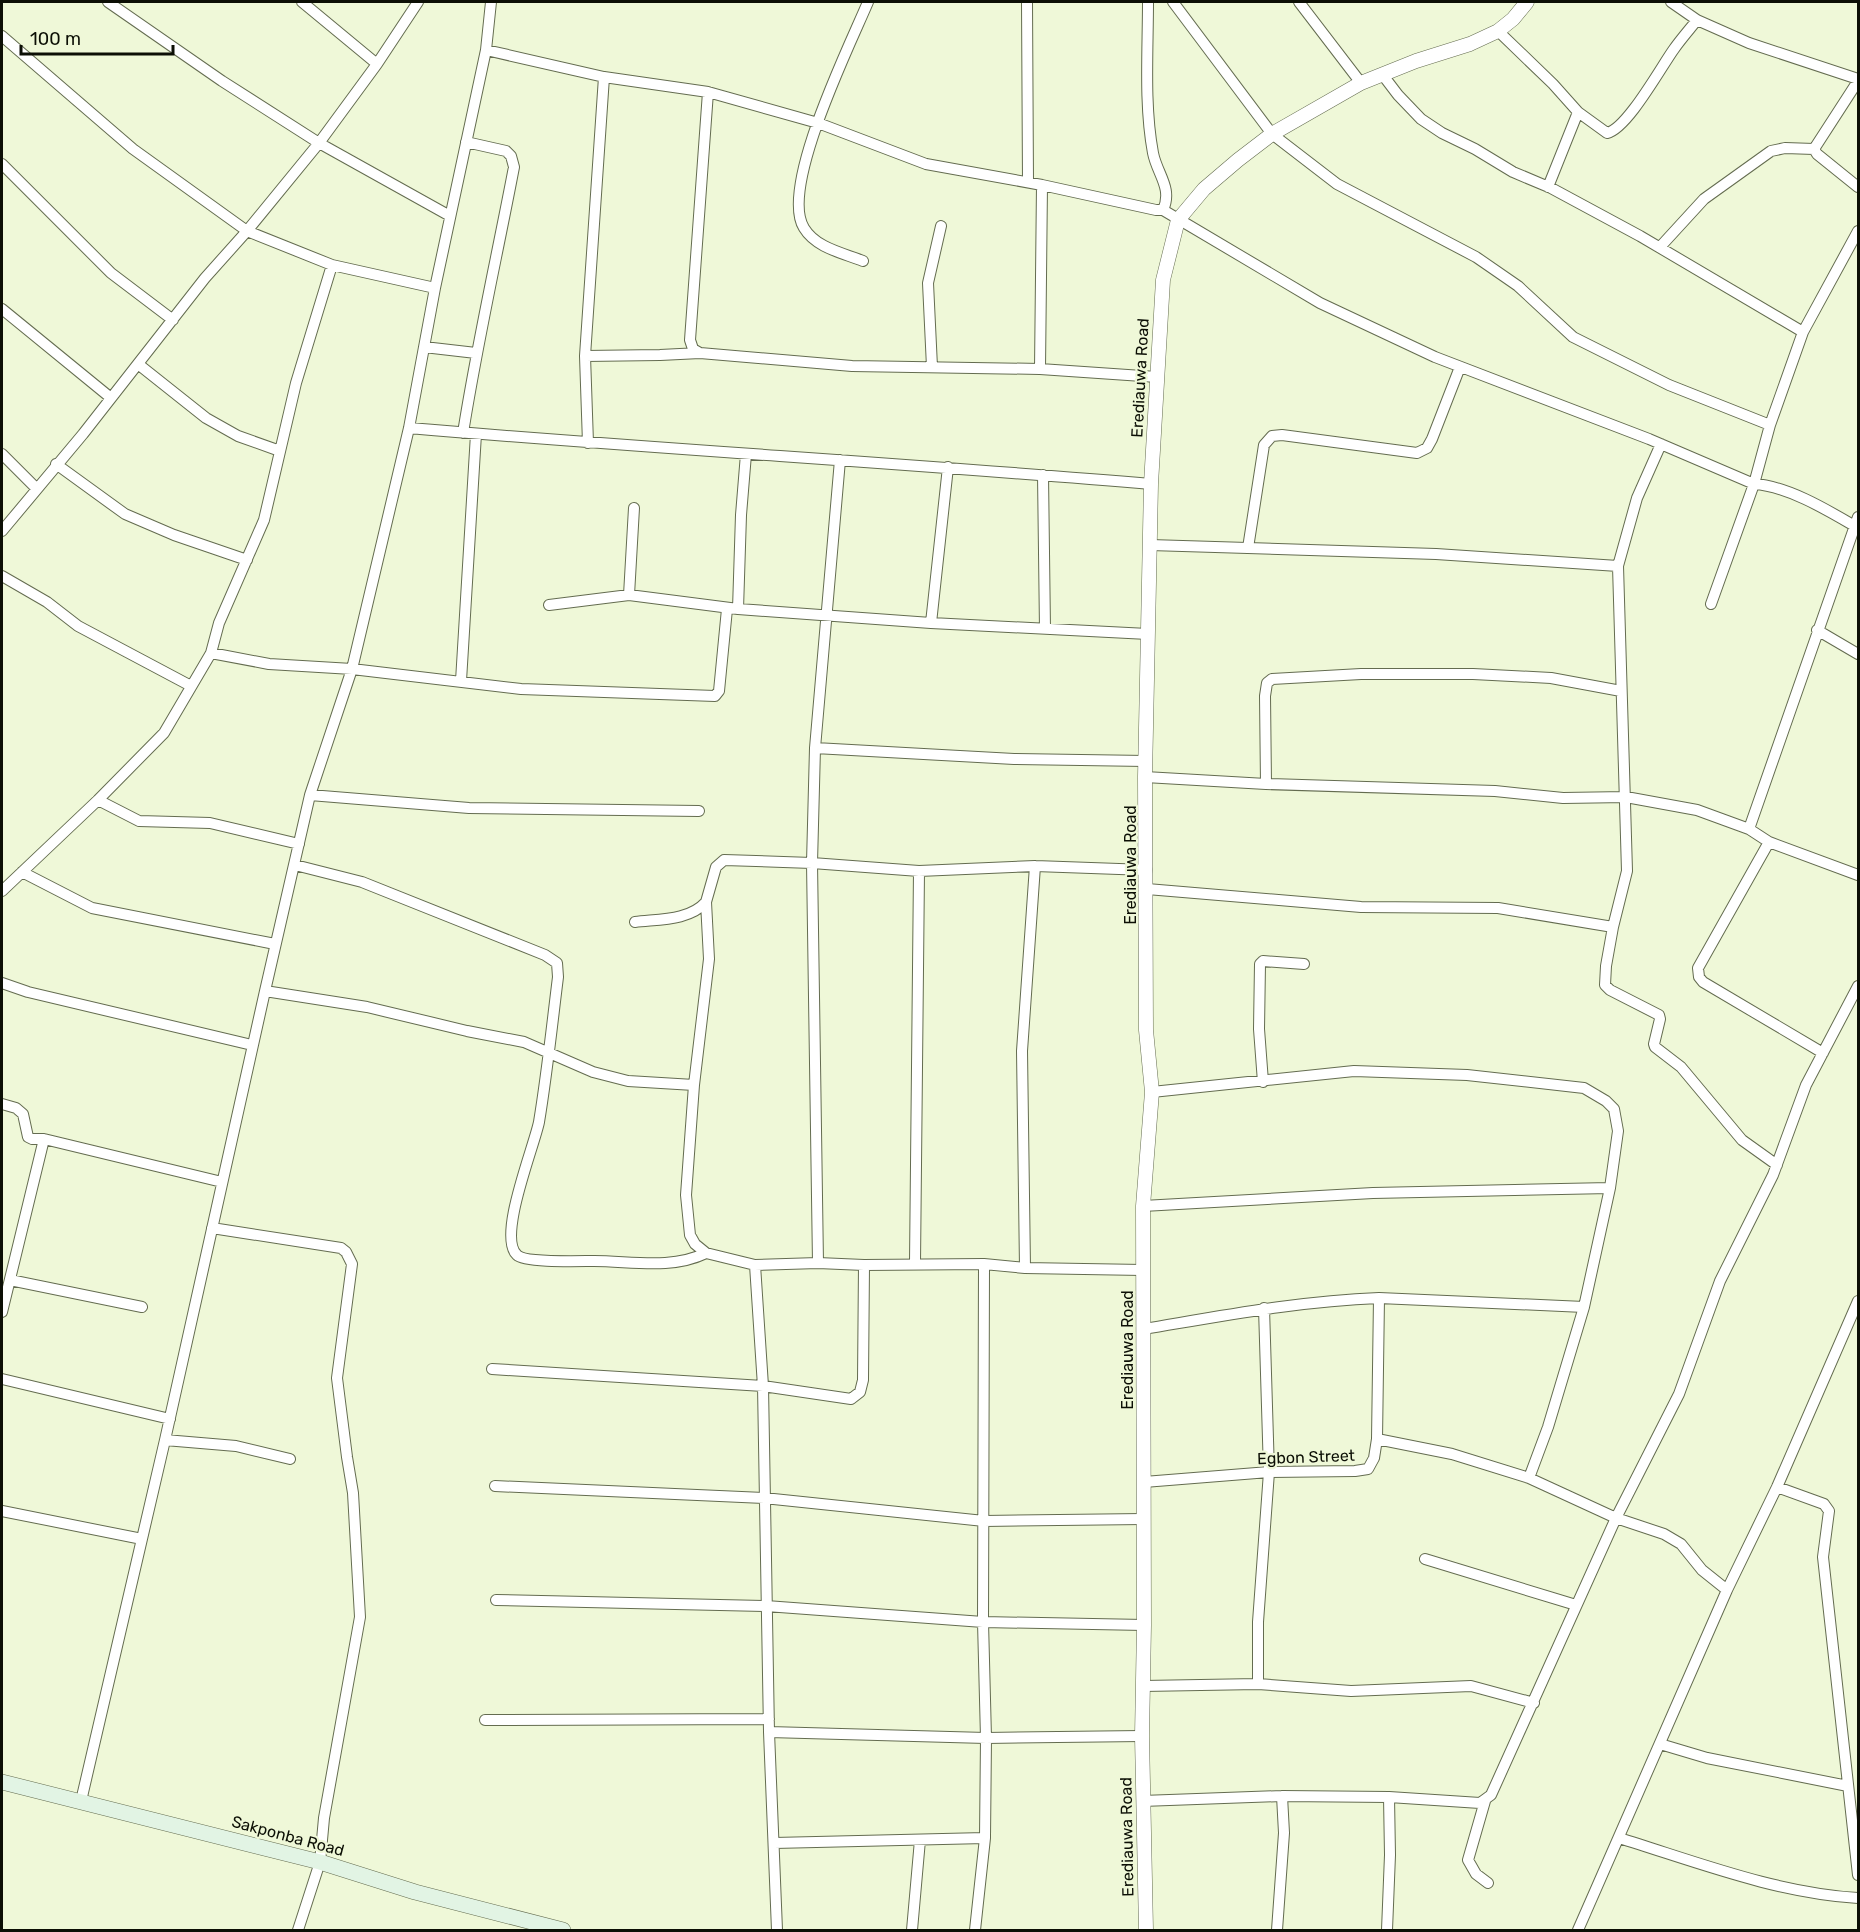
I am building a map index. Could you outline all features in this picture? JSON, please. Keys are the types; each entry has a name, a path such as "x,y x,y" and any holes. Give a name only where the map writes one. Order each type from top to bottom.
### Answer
{"main road":[{"name":"Sakponba Road","path":"2,1782 320,1862 415,1892 563,1930"}],"street":[{"path":"108,2 222,81 319,143 450,216"},
{"path":"302,2 377,64"},
{"path":"2,531 205,278 319,143 377,64 418,2"},
{"path":"81,1802 170,1419 252,1045 310,795 352,669 409,428 435,288 486,50 491,2"},
{"path":"863,261 819,244 804,229 798,214 801,177 810,142 868,2"},
{"path":"1027,2 1028,182"},
{"path":"1148,2 1149,125 1153,156 1167,188 1167,201 1163,210"},
{"path":"1173,2 1272,134 1337,184 1476,258 1518,286 1573,337 1669,385 1770,424"},
{"path":"1299,2 1361,83"},
{"name":"Erediauwa Road","path":"1146,1930 1142,1801 1143,1206 1152,1092 1146,1030 1145,777 1151,484 1162,280 1178,220 1204,189 1272,134 1361,83 1416,61 1470,44 1498,31 1513,19 1525,2"},
{"path":"1671,2 1697,20 1749,43 1858,80 1814,149"},
{"path":"1498,31 1553,84 1578,112 1607,133 1616,129 1636,106 1673,50 1697,20"},
{"path":"2,36 133,149 247,231 332,265 435,288"},
{"path":"486,50 604,77 708,92 818,123 926,164 1163,210 1320,303 1460,367 1661,444 1754,484 1767,485 1791,494 1857,524 1817,630 1749,829"},
{"path":"1382,74 1421,119 1442,133 1660,248 1803,332"},
{"path":"588,443 585,356 604,77"},
{"path":"700,353 693,349 690,340 708,92"},
{"path":"1548,187 1578,112"},
{"path":"463,433 476,353 514,167 511,156 506,151 466,142"},
{"path":"1660,248 1704,200 1771,151 1785,148 1814,149"},
{"path":"1814,149 1817,154 1858,187"},
{"path":"2,164 111,273 173,320"},
{"path":"1040,369 1042,185"},
{"path":"932,367 928,283 941,226"},
{"path":"1711,604 1754,484 1770,424 1803,332 1858,231"},
{"path":"2,891 164,734 211,653 219,623 264,520 296,383 332,265"},
{"path":"2,309 111,398"},
{"path":"424,347 476,353"},
{"path":"585,356 700,353 852,366 1040,369 1157,377"},
{"path":"138,364 206,418 238,436 280,451"},
{"path":"1248,548 1264,445 1272,436 1282,435 1417,453 1427,448 1432,439 1460,367"},
{"path":"409,428 1151,484"},
{"path":"460,681 476,434"},
{"path":"1661,444 1637,498 1618,566 1627,871 1613,927 1605,985 1610,990 1659,1015 1655,1047 1681,1067 1742,1140 1777,1165"},
{"path":"2,454 36,488"},
{"path":"211,653 269,664 352,669 520,689 715,696 718,691 733,609 747,454"},
{"path":"818,1263 812,863 815,748 840,460"},
{"path":"56,464 125,514 174,535 247,560"},
{"path":"931,623 948,467"},
{"path":"1043,475 1045,629"},
{"path":"629,595 634,508"},
{"path":"1150,545 1436,554 1618,566"},
{"path":"2,576 47,602 78,626 191,686"},
{"path":"549,604 629,595 733,609 826,616 1148,634"},
{"path":"1817,630 1858,654"},
{"path":"1266,784 1265,696 1267,682 1272,679 1361,674 1473,674 1551,678 1621,691"},
{"path":"815,748 1014,759 1146,761"},
{"path":"1145,777 1266,784 1495,791 1563,798 1626,797 1697,810 1749,829 1769,842 1858,875"},
{"path":"310,795 469,808 699,811"},
{"path":"98,800 139,821 210,823 299,844"},
{"path":"1769,842 1698,968 1699,977 1703,982 1823,1053"},
{"path":"1143,1270 915,1263 755,1265 706,1253 695,1244 690,1235 686,1195 694,1085 709,959 706,902 716,867 724,860 920,870 1035,866 1147,870"},
{"path":"295,865 362,882 553,959 557,963 558,977 538,1125 516,1199 513,1221 512,1241 514,1251 518,1256 544,1260 668,1264 691,1260 706,1253"},
{"path":"1025,1268 1022,1052 1035,866"},
{"path":"915,1263 920,870"},
{"path":"22,872 92,908 275,944"},
{"path":"1147,889 1361,907 1498,909 1613,927"},
{"path":"635,922 687,915 698,910 706,902"},
{"path":"1263,1082 1259,1029 1260,964 1263,961 1304,964"},
{"path":"2,983 28,992 252,1045"},
{"path":"1142,1801 1282,1796 1389,1797 1480,1803 1491,1795 1616,1518 1679,1394 1720,1281 1777,1165 1806,1085 1858,986"},
{"path":"265,991 367,1007 466,1031 524,1042 593,1072 628,1081 694,1085"},
{"path":"1152,1092 1354,1071 1467,1076 1584,1088 1606,1101 1614,1109 1618,1131 1610,1188 1584,1307 1548,1427 1529,1478"},
{"path":"2,1104 16,1108 23,1114 28,1137 32,1139 44,1139 222,1182"},
{"path":"2,1312 44,1139"},
{"path":"1143,1206 1373,1193 1610,1188"},
{"path":"212,1228 341,1248 346,1252 352,1264 338,1378 353,1493 360,1617 324,1818 320,1862 298,1930"},
{"path":"975,1930 985,1838 986,1738 982,1622 984,1264"},
{"path":"755,1265 763,1386 769,1732 777,1930"},
{"path":"492,1369 763,1386 851,1399 860,1392 863,1380 864,1265"},
{"path":"10,1280 142,1306"},
{"path":"1144,1329 1263,1308 1347,1299 1379,1298 1584,1307"},
{"name":"Egbon Street","path":"1144,1482 1269,1472 1355,1471 1368,1468 1374,1458 1377,1439 1379,1298"},
{"path":"1578,1930 1727,1590 1777,1487 1858,1301"},
{"path":"1258,1684 1258,1622 1269,1472 1263,1308"},
{"path":"2,1379 170,1419"},
{"path":"1377,1439 1452,1454 1529,1478 1616,1518 1664,1534 1681,1544 1706,1574 1727,1590"},
{"path":"165,1440 237,1446 290,1459"},
{"path":"495,1486 764,1498 984,1521 1144,1519"},
{"path":"1777,1487 1824,1504 1829,1511 1823,1557 1858,1875"},
{"path":"2,1511 142,1539"},
{"path":"1425,1558 1576,1605"},
{"path":"496,1600 766,1606 982,1622 1144,1625"},
{"path":"1143,1686 1258,1684 1351,1691 1471,1686 1534,1703"},
{"path":"485,1720 769,1719"},
{"path":"769,1732 986,1738 1142,1736"},
{"path":"1660,1744 1707,1758 1848,1786"},
{"path":"1277,1930 1284,1833 1282,1796"},
{"path":"1387,1930 1390,1855 1389,1797"},
{"path":"1485,1801 1468,1860 1476,1874 1488,1883"},
{"path":"774,1843 985,1838"},
{"path":"1618,1838 1773,1885 1823,1896 1858,1898"},
{"path":"912,1930 920,1840"}]}
